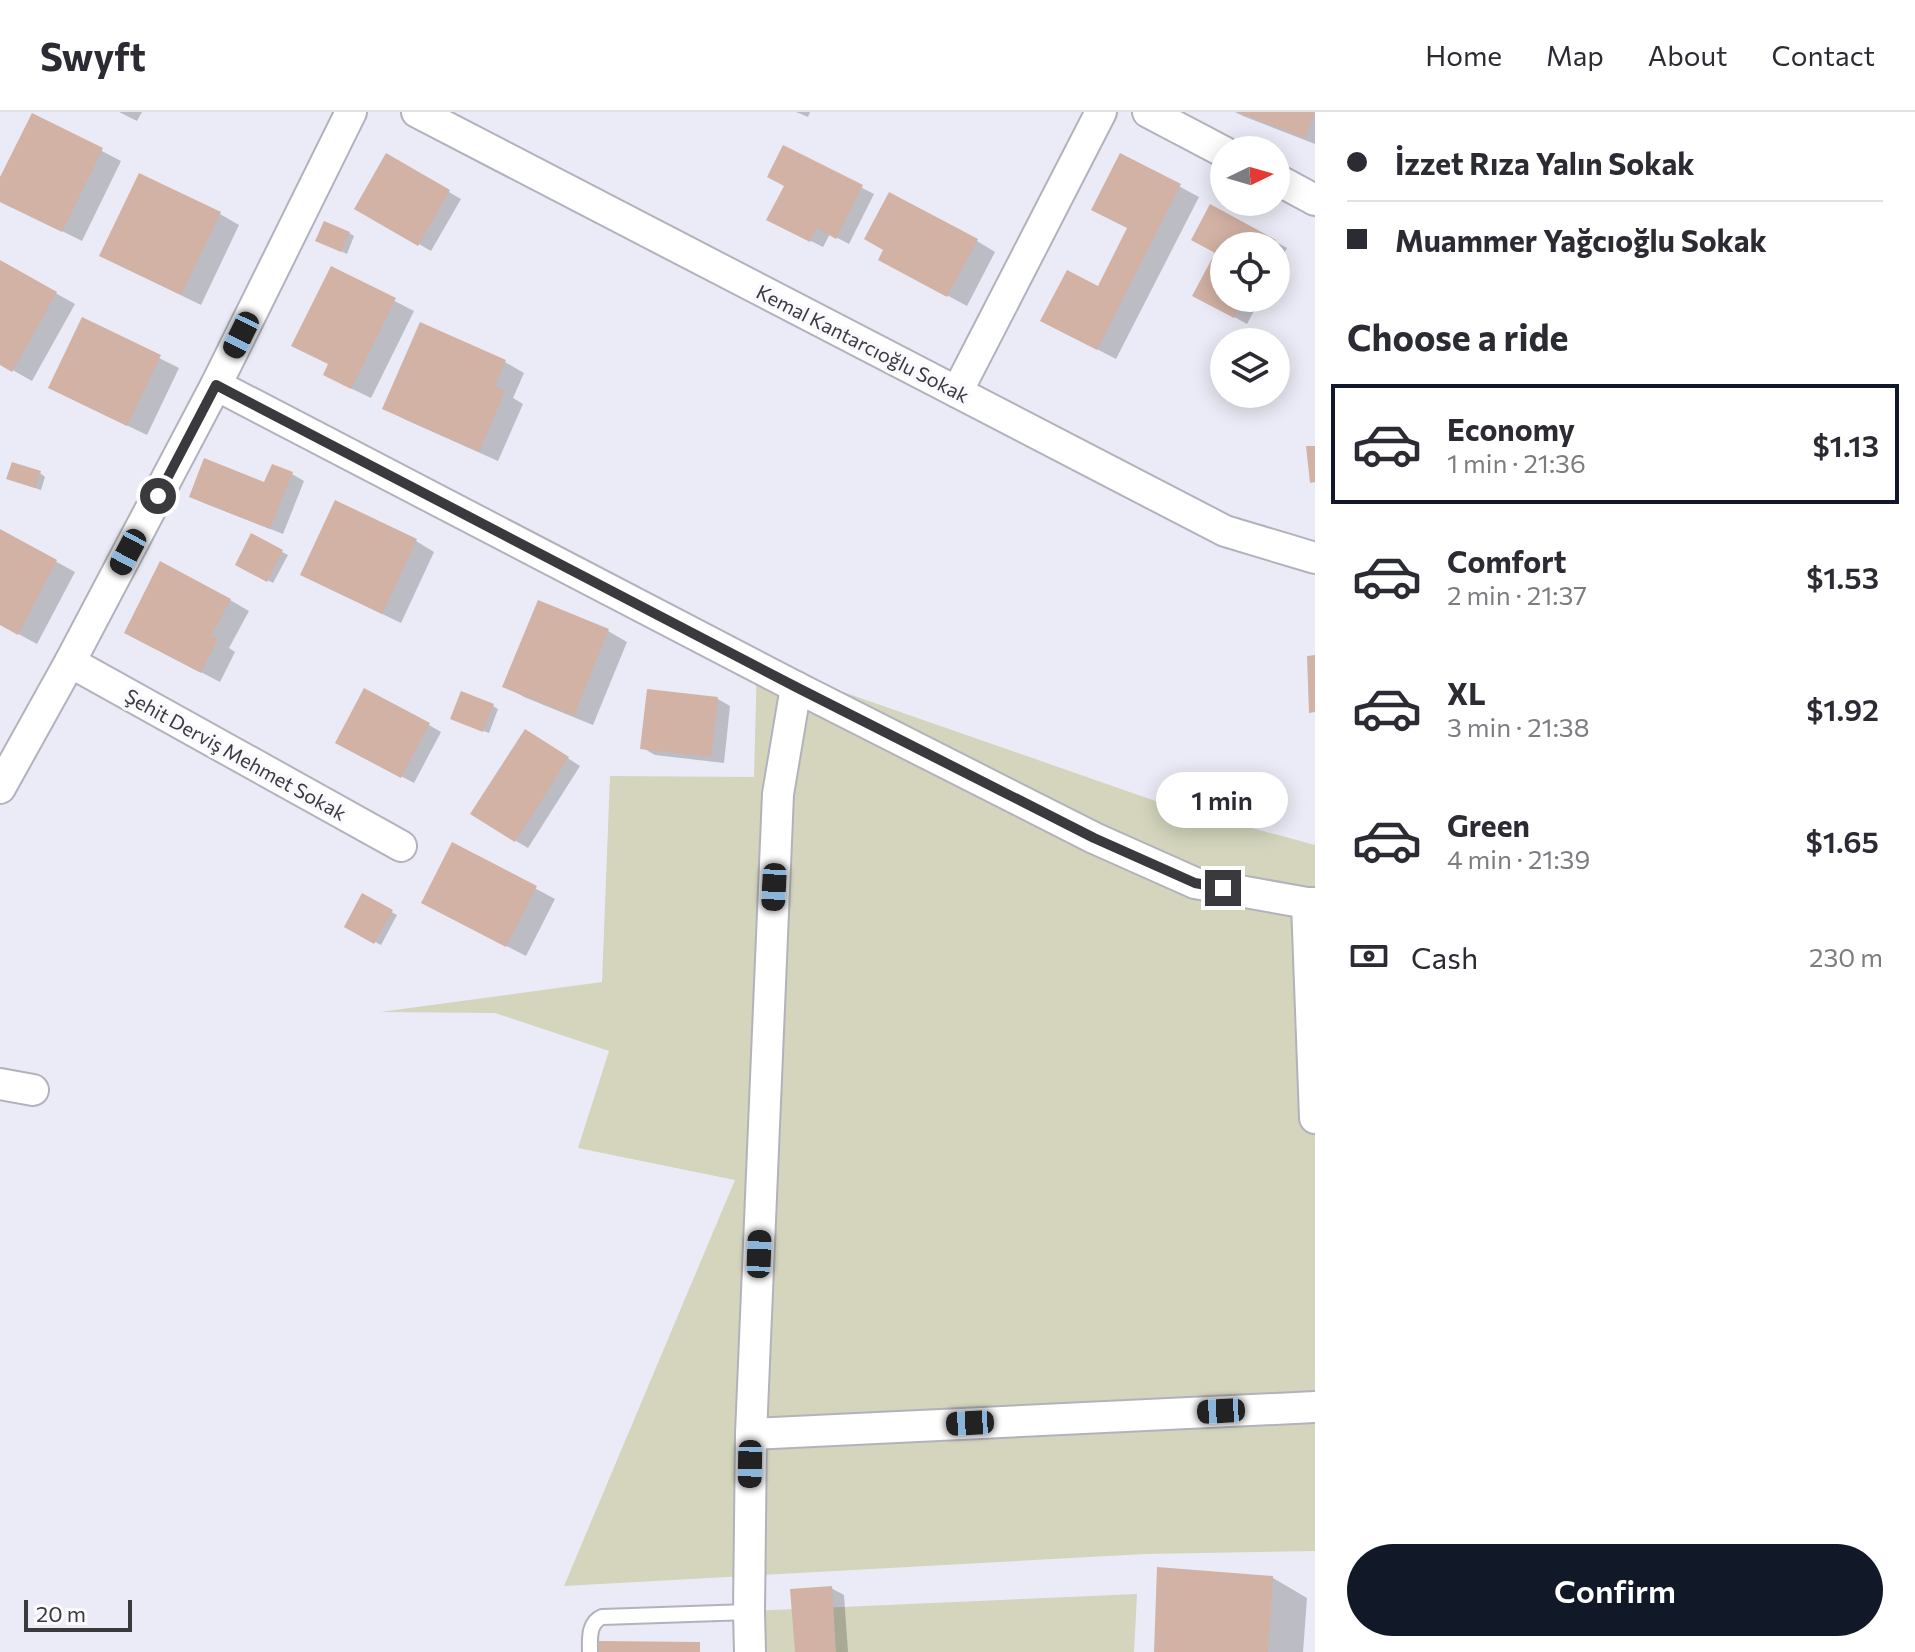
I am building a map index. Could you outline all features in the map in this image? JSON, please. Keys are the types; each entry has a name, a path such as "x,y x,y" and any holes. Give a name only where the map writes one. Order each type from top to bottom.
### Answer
{"street":[{"path":"0,788 216,385 351,112"},
{"name":"Kemal Kantarcıoğlu Sokak","path":"417,112 1225,531 1315,558"},
{"path":"957,392 1101,112"},
{"path":"1148,112 1210,145"},
{"path":"1290,187 1315,200"},
{"path":"216,385 796,687 1094,838 1195,883 1311,903 1315,1118"},
{"name":"Şehit Derviş Mehmet Sokak","path":"70,662 401,846"},
{"path":"750,1652 751,1434 778,794 796,687"},
{"path":"0,1084 33,1090"},
{"path":"751,1434 1315,1407"}],"lane":[{"path":"590,1652 592,1625 602,1617 749,1612"}],"green space":[{"path":"757,662 1167,805 1315,845 1315,1551 1145,1554 564,1586 735,1180 578,1148 609,1051 495,1013 380,1012 602,982 610,776 754,777"},
{"path":"1137,1594 1134,1652 752,1652 753,1611"}],"building":[{"path":"1237,112 1315,112 1305,138"},
{"path":"32,113 103,148 62,232 0,202 0,177"},
{"path":"783,145 863,185 836,239 817,228 810,242 766,220 784,186 767,177"},
{"path":"386,153 450,190 418,246 354,209"},
{"path":"1120,153 1181,184 1097,350 1040,321 1067,270 1098,286 1127,228 1091,210"},
{"path":"139,173 221,212 181,295 99,256"},
{"path":"889,192 978,239 947,297 878,260 883,250 864,239"},
{"path":"1210,204 1210,216 1232,216 1261,232 1210,232 1210,250 1191,240"},
{"path":"324,221 350,232 341,252 315,241"},
{"path":"0,260 57,292 12,372 0,365"},
{"path":"1210,262 1210,305 1192,296"},
{"path":"331,266 396,298 351,389 323,375 328,364 291,346"},
{"path":"1223,312 1237,312 1234,318"},
{"path":"82,317 161,355 127,426 48,388"},
{"path":"420,322 506,360 495,386 505,391 479,452 382,409"},
{"path":"1306,446 1315,446 1315,482 1310,483"},
{"path":"204,458 264,482 272,464 293,472 270,529 189,497"},
{"path":"12,462 41,471 35,488 6,479"},
{"path":"335,500 417,539 382,614 300,575"},
{"path":"0,529 57,560 18,635 0,625"},
{"path":"251,533 283,550 267,582 235,565"},
{"path":"160,561 231,599 211,636 218,639 201,673 124,633"},
{"path":"538,600 609,629 574,716 502,687"},
{"path":"1315,655 1315,712 1309,713 1307,656"},
{"path":"364,688 430,723 401,778 335,743"},
{"path":"647,689 718,697 711,757 640,749"},
{"path":"461,691 494,704 483,732 450,719"},
{"path":"525,729 569,757 515,842 470,814"},
{"path":"452,842 537,886 506,947 421,903"},
{"path":"362,893 393,910 374,944 344,927"},
{"path":"1157,1567 1273,1576 1268,1652 1154,1652"},
{"path":"832,1586 836,1652 795,1652 790,1589"},
{"path":"599,1641 700,1642 700,1652 599,1652"}],"route":[{"path":"158,496 216,385 796,687 1094,838 1195,883 1223,888"}]}
